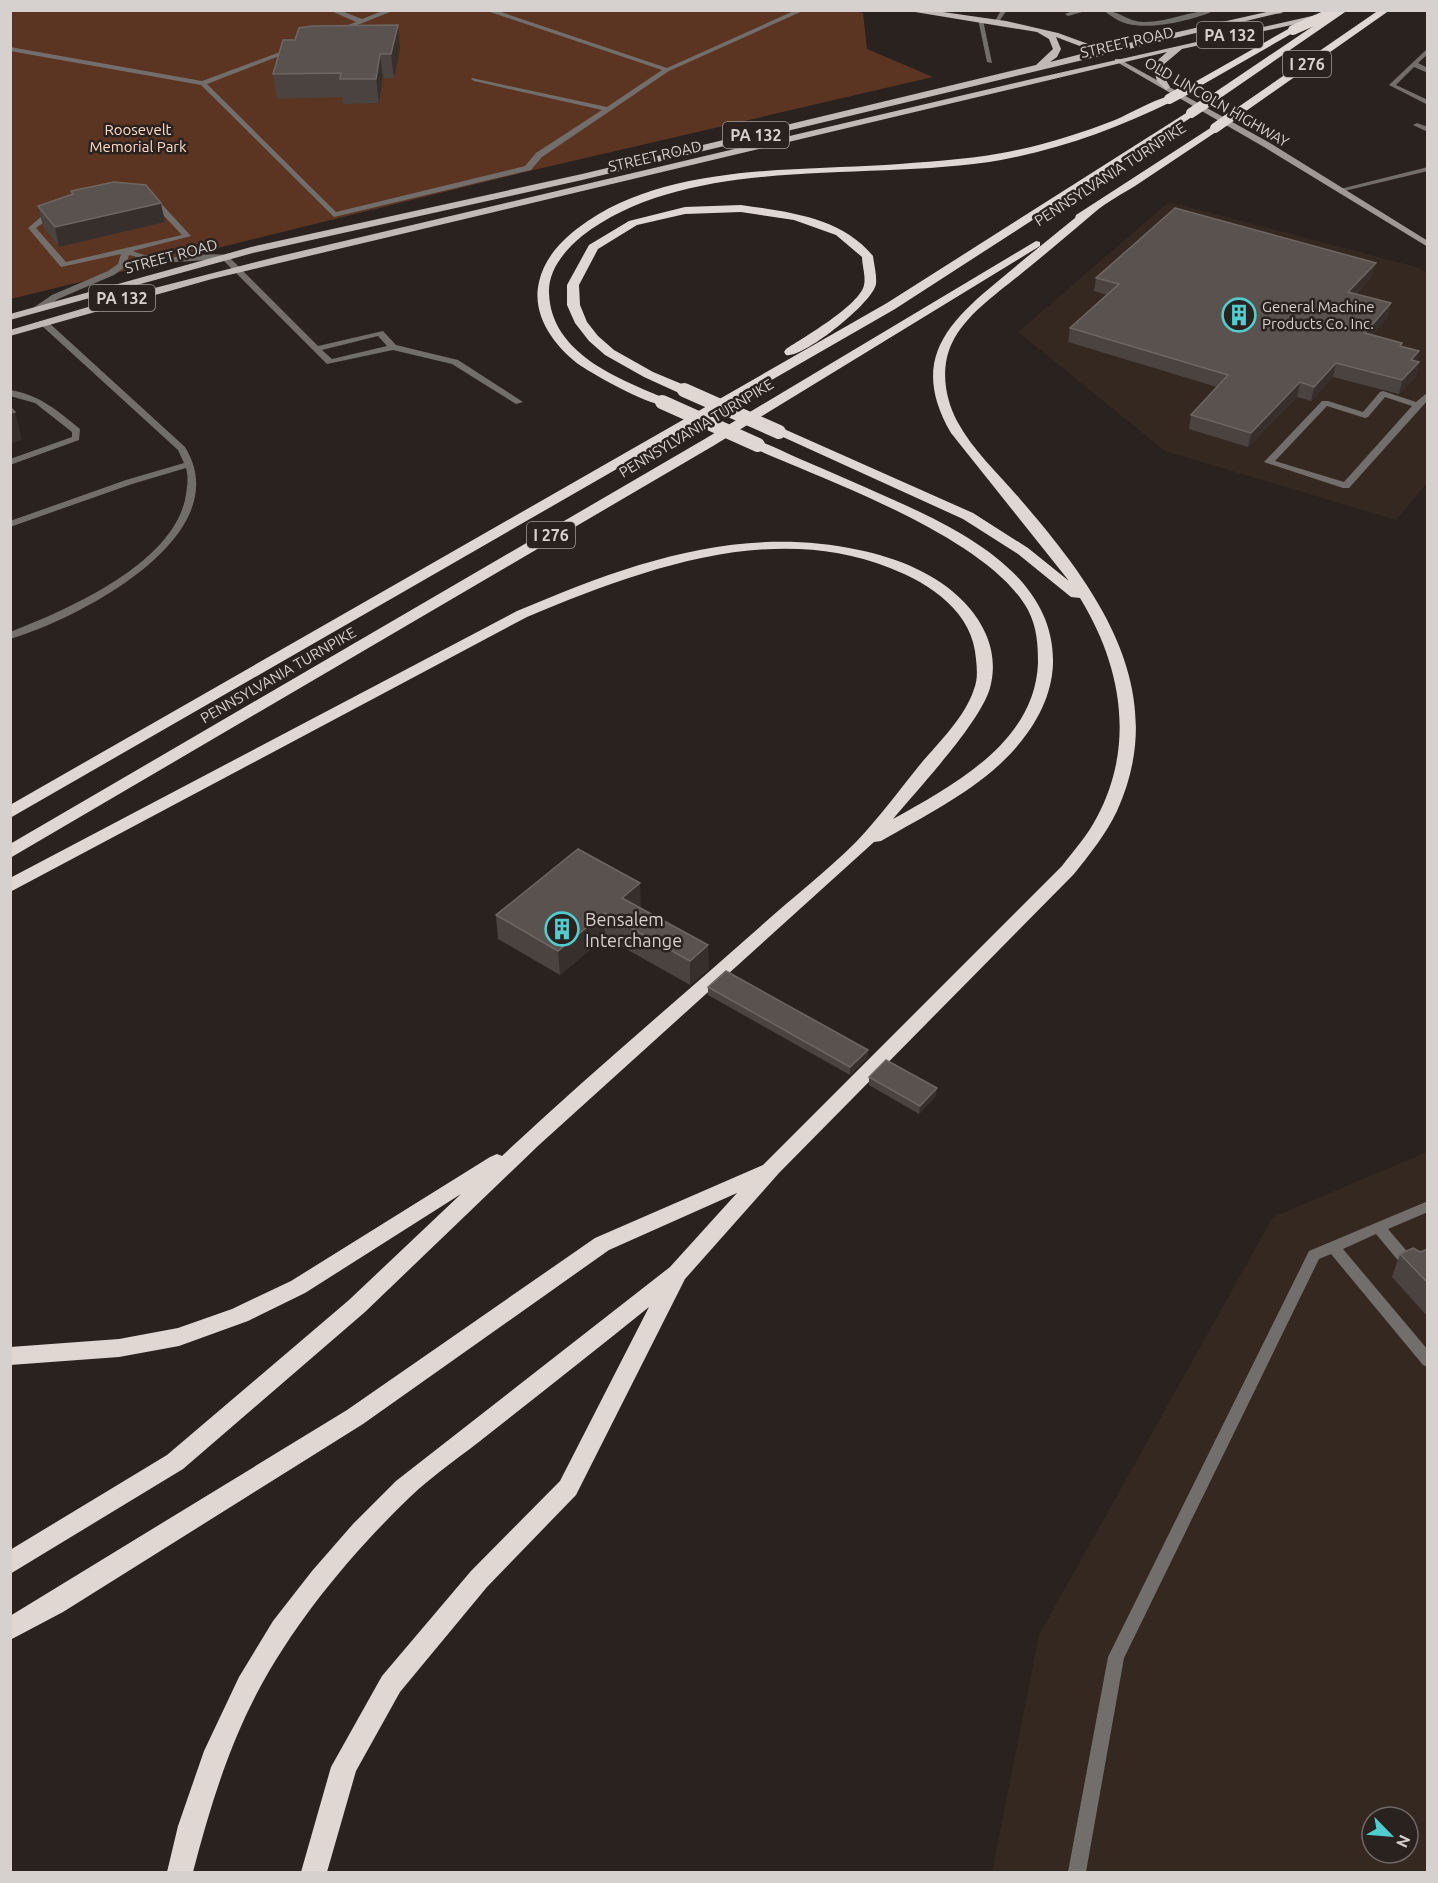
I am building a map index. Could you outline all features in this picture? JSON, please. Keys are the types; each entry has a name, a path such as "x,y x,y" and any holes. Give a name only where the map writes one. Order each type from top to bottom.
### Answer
{"highway":[{"path":"863,845 969,780 1007,748 1035,709 1047,666 1046,642 1040,621 1029,600 1012,579 972,545 917,516 615,381 584,361 555,334 543,304 546,276 553,261 576,235 609,213 648,197 721,180 940,164 1028,151 1102,130 1167,93 1191,87 1293,30 1338,10"},
{"name":"PENNSYLVANIA TURNPIKE","path":"10,813 900,300 1191,113 1344,10"},
{"name":"PENNSYLVANIA TURNPIKE","path":"10,852 708,443 1088,213 1383,12"},
{"path":"691,422 859,301 870,285 872,277 869,261 864,253 847,238 823,225 784,214 742,209 699,209 658,216 619,230 599,243 581,264 575,277 573,303 585,328 610,353 626,363 684,390 779,432 968,516 1023,551 1092,606"},
{"path":"180,1872 191,1826 217,1751 239,1704 282,1629 361,1531 405,1488 677,1273 772,1168 1068,870 1098,830 1118,787 1127,730 1123,676 1112,644 1092,606 1043,536 961,436 944,406 939,374 944,345 961,320 1088,213"},
{"path":"10,886 522,614 603,580 640,568 715,551 777,545 805,545 855,552 878,558 916,574 947,593 970,617 983,644 985,674 975,705 863,845 532,1140 357,1306 175,1462 10,1563"},
{"path":"10,1356 59,1354 139,1345 179,1337 240,1315 298,1287 532,1140"},
{"path":"10,1629 54,1604 354,1417 602,1244 772,1168"},
{"path":"314,1872 344,1767 392,1684 479,1579 568,1488 677,1273"}],"main road":[{"name":"OLD LINCOLN HIGHWAY","path":"907,10 1021,26 1058,34 1101,51 1167,93 1267,145 1428,244"},
{"name":"STREET ROAD","path":"10,333 128,297 236,270 1117,60 1344,10"},
{"name":"STREET ROAD","path":"10,317 224,257 582,177 1101,51 1284,11"},
{"path":"1021,26 1045,34 1056,44 1054,55 1034,68"},
{"path":"1167,93 1157,77 1156,69 1171,53 1202,41"}],"street":[{"path":"332,10 363,22"},
{"path":"331,34 392,10"},
{"path":"487,10 667,70"},
{"path":"203,83 334,215 528,168 539,155 667,70 802,10"},
{"path":"996,22 1004,10"},
{"path":"1068,14 1086,10"},
{"path":"1106,10 1128,22 1138,24 1151,24 1212,10"},
{"path":"1258,10 1284,11"},
{"path":"980,20 990,62"},
{"path":"10,49 203,83 299,46"},
{"path":"1428,50 1392,85 1428,103"},
{"path":"1414,64 1428,71"},
{"path":"474,79 608,109"},
{"path":"1417,124 1428,130"},
{"path":"1340,190 1428,169"},
{"path":"126,251 187,236 153,200 111,197 52,212 32,228 64,265 126,251 139,259 160,261 224,257 330,362 393,347 455,362 519,402"},
{"path":"36,309 55,297 111,273 122,265 126,251"},
{"path":"10,636 56,619 108,591 150,560 180,525 188,506 193,484 190,464 182,449 44,322"},
{"path":"316,349 380,333 393,347"},
{"path":"10,393 21,393 47,407 77,431 76,438 10,462"},
{"path":"1418,405 1383,394 1365,415 1325,403 1269,462 1347,486 1428,394"},
{"path":"10,524 129,482 190,464"},
{"path":"1077,1872 1116,1657 1314,1255 1428,1206"},
{"path":"1378,1227 1412,1267"},
{"path":"1333,1247 1428,1361"}],"shaded area":[{"path":"1169,202 1420,268 1428,273 1427,483 1396,520 1165,451 1018,332"},
{"path":"1427,1152 1427,1872 992,1872 1039,1635 1273,1217"}],"green space":[{"name":"Roosevelt Memorial Park","path":"10,11 853,11 863,13 867,49 933,77 521,173 11,299"}],"building":[{"path":"398,25 391,54 380,54 376,79 340,79 341,73 273,74 283,40 295,40 299,28"},
{"path":"114,182 146,185 161,203 55,227 38,206 73,194 71,191"},
{"name":"General Machine Products Co. Inc.","path":"1175,208 1376,263 1348,292 1391,303 1365,333 1402,343 1400,346 1419,351 1411,360 1419,362 1402,380 1336,363 1314,387 1300,382 1251,433 1191,415 1228,375 1070,328 1119,284 1096,278"},
{"path":"578,849 640,883 622,898 708,945 690,961 604,913 558,951 496,915"},
{"path":"726,971 868,1050 850,1067 708,987"},
{"path":"886,1060 937,1088 920,1106 869,1077"},
{"path":"1413,1248 1420,1252 1428,1249 1428,1283 1400,1254"}],"place":[{"name":"General Machine Products Co. Inc.","path":"1239,315"},
{"name":"Bensalem Interchange","path":"562,929"}]}
